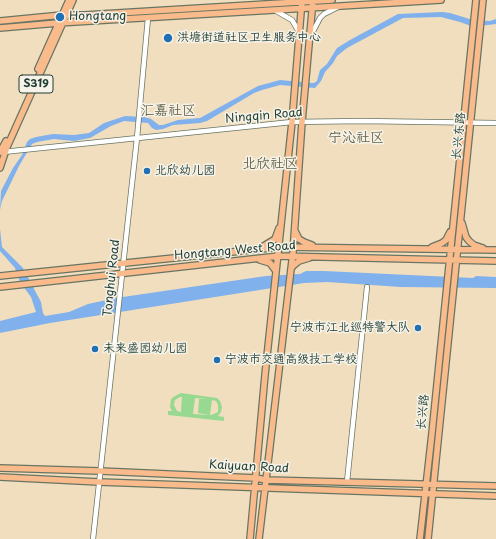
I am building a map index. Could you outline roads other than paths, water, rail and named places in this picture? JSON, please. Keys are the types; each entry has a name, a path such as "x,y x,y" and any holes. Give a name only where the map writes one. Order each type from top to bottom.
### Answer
{"main road":[{"name":"S319","path":"0,168 2,152 61,23 68,0"},
{"name":"S319","path":"64,15 74,0"},
{"path":"313,3 332,0"},
{"path":"0,28 148,18 274,7 302,3 339,6 441,0"},
{"name":"长兴东路","path":"448,275 476,0"},
{"name":"长兴东路","path":"455,275 472,123 483,0"},
{"path":"250,539 265,375 280,247 302,3"},
{"path":"259,539 289,286 313,3"},
{"path":"0,21 64,15 274,7"},
{"path":"249,250 266,245 275,239 279,230 283,212"},
{"path":"461,218 466,237 469,241 479,247 494,250"},
{"path":"422,248 442,244 449,235 453,223"},
{"path":"294,228 297,236 304,242 318,247"},
{"name":"Hongtang West Road","path":"0,276 293,246 494,250"},
{"name":"Hongtang West Road","path":"0,287 279,256 496,261"},
{"path":"290,272 298,261 318,256"},
{"path":"250,260 268,261 277,273"},
{"name":"长兴路","path":"420,539 448,275"},
{"name":"长兴路","path":"428,539 455,275"},
{"name":"Kaiyuan Road","path":"0,468 256,478 266,480 496,486"},
{"name":"Kaiyuan Road","path":"0,477 99,482 496,496"}],"street":[{"path":"285,0 274,7 292,20 296,25 299,34"},
{"path":"310,38 316,23 320,18 324,14 339,6"},
{"name":"Tonghui Road","path":"93,539 123,273 148,18"},
{"name":"Ningqin Road","path":"2,152 292,122 361,121 496,123"},
{"path":"347,482 367,287"}],"water":[{"path":"442,12 473,20 490,21 496,19 496,24 471,26 441,17 403,18 347,48 337,56 315,88 280,85 262,90 254,93 207,121 200,123 173,125 156,130 148,123 124,121 111,126 90,138 74,141 54,139 37,142 32,144 19,166 2,201 0,210 1,191 30,139 53,134 74,135 89,133 104,123 125,116 145,117 151,119 159,125 178,120 200,118 258,86 280,80 314,83 317,81 320,70 327,64 337,48 350,40 398,14"},
{"path":"0,229 2,247 23,268 41,302 45,316 69,312 88,304 116,298 266,276 300,274 306,271 473,278 476,276 496,277 496,288 401,287 327,282 304,283 50,323 0,333 0,321 36,312 31,297 20,282 15,268 0,251"}],"place":[{"name":"Hongtang","path":"60,17"},
{"name":"洪塘街道社区卫生服务中心","path":"168,38"},
{"name":"北欣幼儿园","path":"147,171"},
{"name":"宁波市江北巡特警大队","path":"418,328"},
{"name":"未来盛园幼儿园","path":"95,349"},
{"name":"宁波市交通高级技工学校","path":"217,360"}],"district":[{"name":"汇嘉社区","path":"168,111"},
{"name":"宁沁社区","path":"356,138"},
{"name":"北欣社区","path":"270,164"}]}
